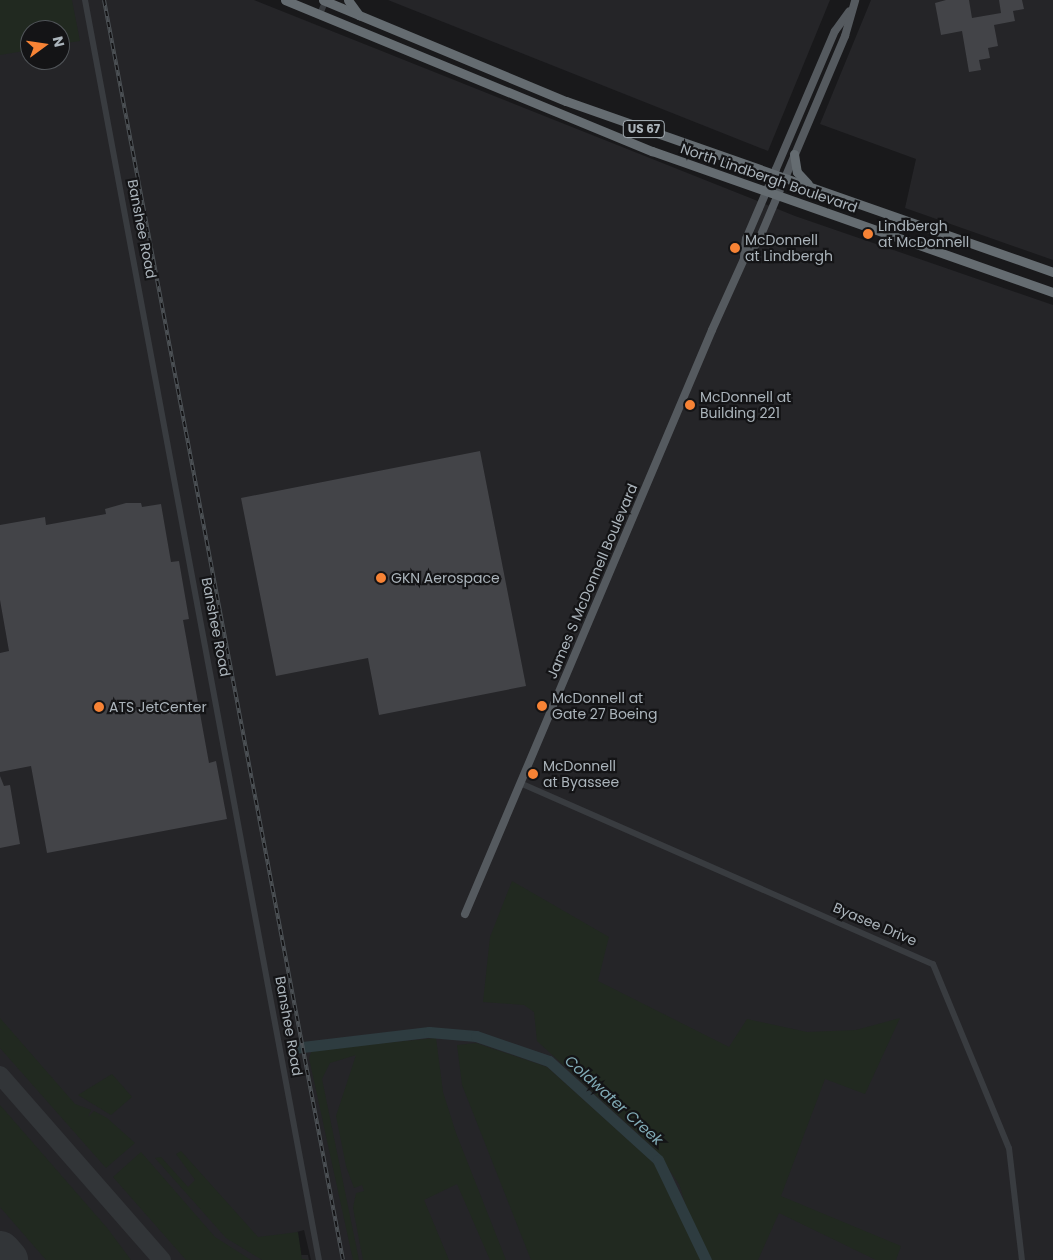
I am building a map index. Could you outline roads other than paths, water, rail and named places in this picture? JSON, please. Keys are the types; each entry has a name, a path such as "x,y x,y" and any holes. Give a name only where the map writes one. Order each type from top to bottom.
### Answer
{"highway":[{"name":"North Lindbergh Boulevard","path":"285,0 533,105 777,196 1053,292"},
{"name":"North Lindbergh Boulevard","path":"325,0 560,99 1053,272"},
{"path":"348,0 359,15"},
{"path":"794,154 797,172 812,188"}],"main road":[{"name":"James S McDonnell Boulevard","path":"465,914 744,259 758,242 845,36 854,4"},
{"name":"James S McDonnell Boulevard","path":"744,259 746,238 835,31 854,4"}],"street":[{"name":"Banshee Road","path":"85,0 319,1260"},
{"path":"320,14 325,0"},
{"name":"Byasee Drive","path":"520,783 933,964 1009,1148 1022,1260"}],"waterway":[{"name":"Coldwater Creek","path":"294,1048 429,1032 476,1036 549,1061 658,1160 706,1260"}],"railway":[{"path":"104,0 343,1260"}],"place":[{"name":"Lindbergh at McDonnell","path":"868,234"},
{"name":"McDonnell at Lindbergh","path":"735,248"},
{"name":"McDonnell at Building 221","path":"690,405"},
{"name":"GKN Aerospace","path":"381,578"},
{"name":"McDonnell at Gate 27 Boeing","path":"542,706"},
{"name":"ATS JetCenter","path":"99,707"},
{"name":"McDonnell at Byassee","path":"533,774"}]}
